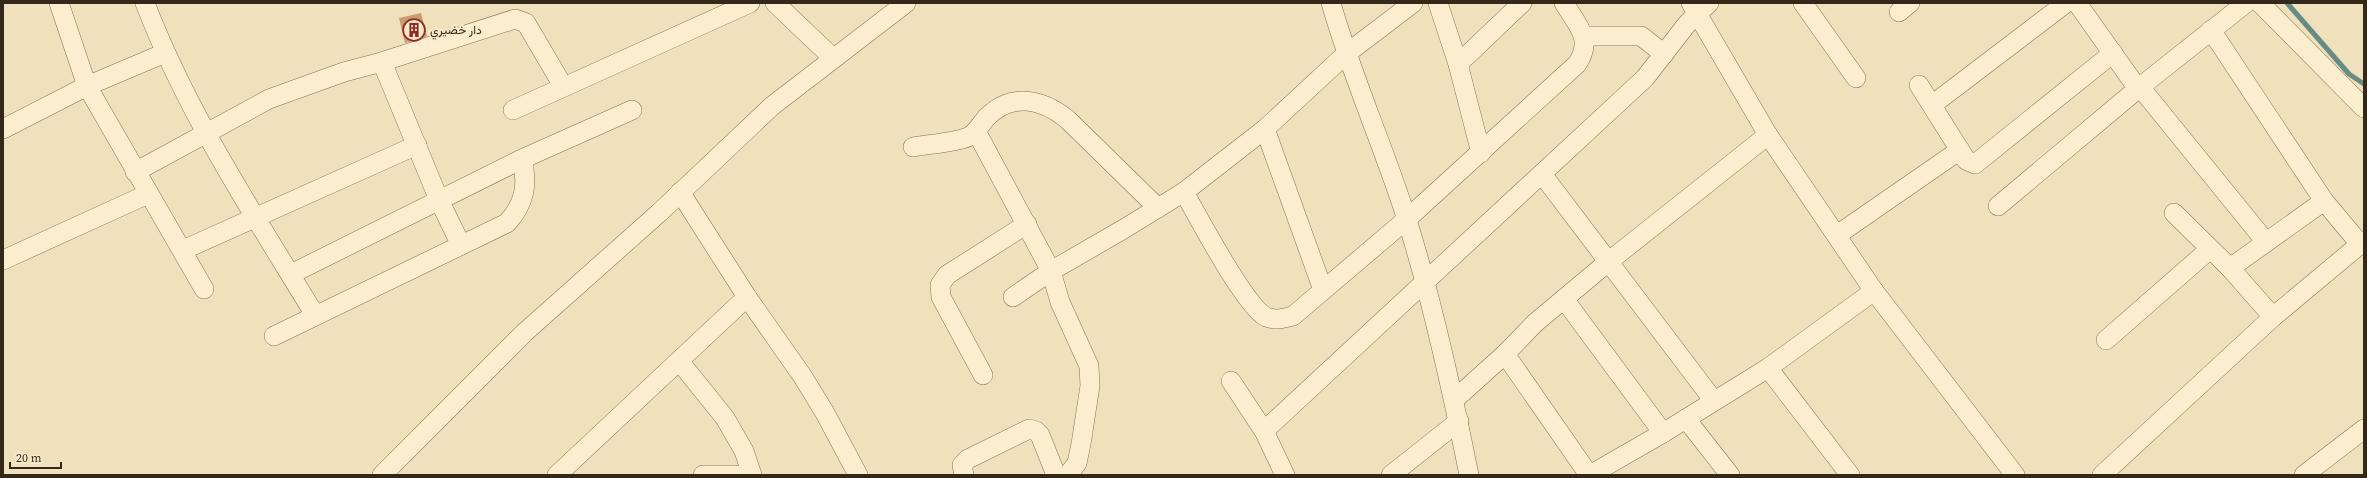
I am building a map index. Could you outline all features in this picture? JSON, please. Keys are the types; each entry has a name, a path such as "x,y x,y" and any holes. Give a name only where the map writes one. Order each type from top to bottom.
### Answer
{"street":[{"path":"59,3 87,86 135,172 183,250 204,290"},
{"path":"146,3 165,54 205,133 255,219 315,315"},
{"path":"513,110 563,86 750,3"},
{"path":"775,3 833,58"},
{"path":"382,475 524,332 680,192 772,106 906,3"},
{"path":"1331,3 1346,54 1407,219 1454,400 1469,475"},
{"path":"1013,297 1051,271 1184,192 1265,129 1346,54 1413,3"},
{"path":"1438,3 1458,64 1481,153"},
{"path":"1458,64 1522,3"},
{"path":"1184,192 1237,283 1260,313 1275,320 1293,316 1407,219 1577,64 1586,48 1584,36 1564,3"},
{"path":"1803,3 1856,78"},
{"path":"1932,105 2066,3"},
{"path":"2076,3 2139,88 2266,242"},
{"path":"1998,206 2211,30 2258,4 2364,108"},
{"path":"1264,431 1645,78 1699,6 1768,135 1874,291 2015,475"},
{"path":"135,172 205,133 269,100 344,72 382,62 515,19 526,23 563,86"},
{"path":"2102,475 2272,317 2362,242 2324,201 2211,30"},
{"path":"1584,36 1641,36 1664,54"},
{"path":"1920,86 1968,163 1975,164 2114,53"},
{"path":"3,129 87,86 165,54"},
{"path":"382,62 439,200 461,245"},
{"path":"913,146 969,137 987,117 1004,104 1018,100 1030,101 1053,108 1109,159 1158,208"},
{"path":"290,274 522,159 632,110"},
{"path":"1265,129 1323,290"},
{"path":"976,131 1051,271 1060,302 1089,366 1090,375 1081,444 1077,463 1068,475"},
{"path":"1454,400 1505,354 1535,323 1608,262 1768,135"},
{"path":"183,250 417,145"},
{"path":"1837,235 1960,150"},
{"path":"274,336 507,223 515,215 524,194 525,172 522,159"},
{"path":"1542,174 1714,401"},
{"path":"680,192 747,297 781,344 821,407 858,475"},
{"path":"3,260 148,194"},
{"path":"2230,268 2324,201"},
{"path":"2174,214 2230,268 2272,317"},
{"path":"983,375 941,297 940,286 947,275 1027,224"},
{"path":"2106,340 2210,249"},
{"path":"1505,354 1589,475 1663,433 1768,368 1874,291"},
{"path":"557,475 680,362 747,297"},
{"path":"1564,299 1663,433"},
{"path":"680,362 725,418 744,451 752,475"},
{"path":"1768,368 1850,475"},
{"path":"1231,381 1264,431 1285,475"},
{"path":"1686,419 1730,475"},
{"path":"1391,475 1459,421"},
{"path":"964,475 962,465 968,459 1029,429 1036,431 1040,435 1056,475"},
{"path":"2304,475 2364,429"},
{"path":"703,475 736,475"}],"building":[{"name":"دار خضيري","path":"421,13 427,36 405,43 399,18"}],"waterway":[{"path":"2287,3 2349,74 2364,84"}],"place":[{"name":"دار خضيري","path":"414,30"}]}
